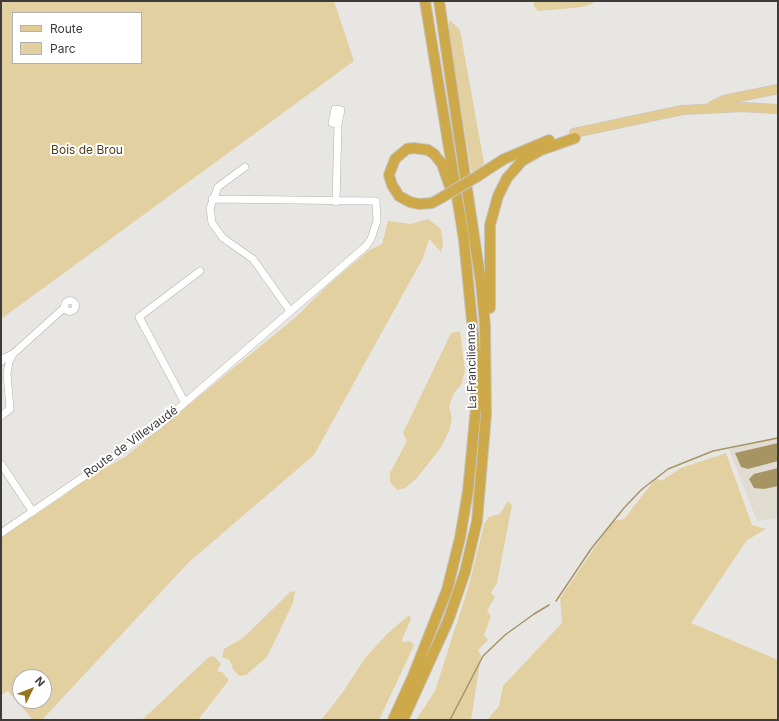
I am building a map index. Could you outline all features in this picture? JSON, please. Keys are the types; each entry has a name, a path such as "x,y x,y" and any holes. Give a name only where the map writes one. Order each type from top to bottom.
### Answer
{"highway":[{"name":"La Francilienne","path":"393,720 416,670 447,590 460,538 473,449 476,362 458,197 425,1"},
{"name":"La Francilienne","path":"403,720 448,621 465,572 477,521 486,415 486,345 480,277 439,1"},
{"path":"458,197 450,188 442,164 434,154 428,150 414,148 407,149 398,155 392,164 389,175 396,193 406,200 419,204 432,203 442,198 478,176 518,152 574,135"},
{"path":"486,345 490,336 490,225 498,196 507,178 522,161 541,150 574,135"}],"main road":[{"path":"710,108 724,100 778,90"},
{"path":"574,135 682,110 710,108 778,109"},
{"path":"574,135 682,115 764,108"}],"street":[{"path":"212,199 336,202 338,124"},
{"path":"245,167 218,187 212,199 210,216 217,231 230,244 239,248 252,259 290,311"},
{"name":"Route de Villevaudé","path":"1,533 158,426 366,246 375,230 377,221 376,201 336,202"},
{"path":"185,403 139,317 200,271"},
{"path":"7,374 1,363 4,358 13,354 65,307"},
{"path":"1,416 10,409 7,374 9,362 13,354"},
{"path":"1,464 33,512"}],"shaded area":[{"path":"778,436 778,518 757,521 729,449"},
{"path":"778,443 778,461 748,469 741,467 735,453"},
{"path":"778,468 778,486 764,489 754,488 749,479 754,474"}],"green space":[{"name":"Bois de Brou","path":"1,1 334,1 354,61 1,319"},
{"path":"534,1 595,1 583,7 538,11 534,6"},
{"path":"450,20 460,30 484,163 483,169 474,174 471,170 448,29"},
{"path":"428,219 441,229 443,244 441,252 429,239 423,258 314,455 189,562 42,720 33,720 24,709 52,709 52,669 12,669 12,696 8,691 1,695 1,537 62,497 86,478 125,457 296,317 327,286 368,251 382,244 388,221 411,224"},
{"path":"460,331 465,371 461,385 454,393 449,406 452,419 449,431 440,449 416,479 405,488 397,490 390,482 390,473 407,441 403,433 451,333"},
{"path":"726,453 752,525 766,529 747,540 691,623 778,660 778,720 487,720 499,706 503,686 562,623 560,598 613,521 624,519 656,478 661,481 681,468"},
{"path":"508,501 512,505 497,583 491,593 495,597 487,611 491,616 484,635 488,640 478,650 481,656 471,720 416,720 435,691 469,585 484,524 489,517 500,514"},
{"path":"295,591 293,603 267,657 246,675 239,676 233,669 230,660 222,657 224,649 243,638 290,592"},
{"path":"409,615 411,619 401,642 410,641 414,645 379,720 321,720 343,692 365,658 388,633"},
{"path":"210,656 215,657 221,664 217,671 222,672 229,680 198,720 142,720"}],"waterway":[{"path":"556,601 591,549 624,508 641,490 668,469 713,451 778,438"},
{"path":"450,720 483,656 505,635 549,605"}]}
